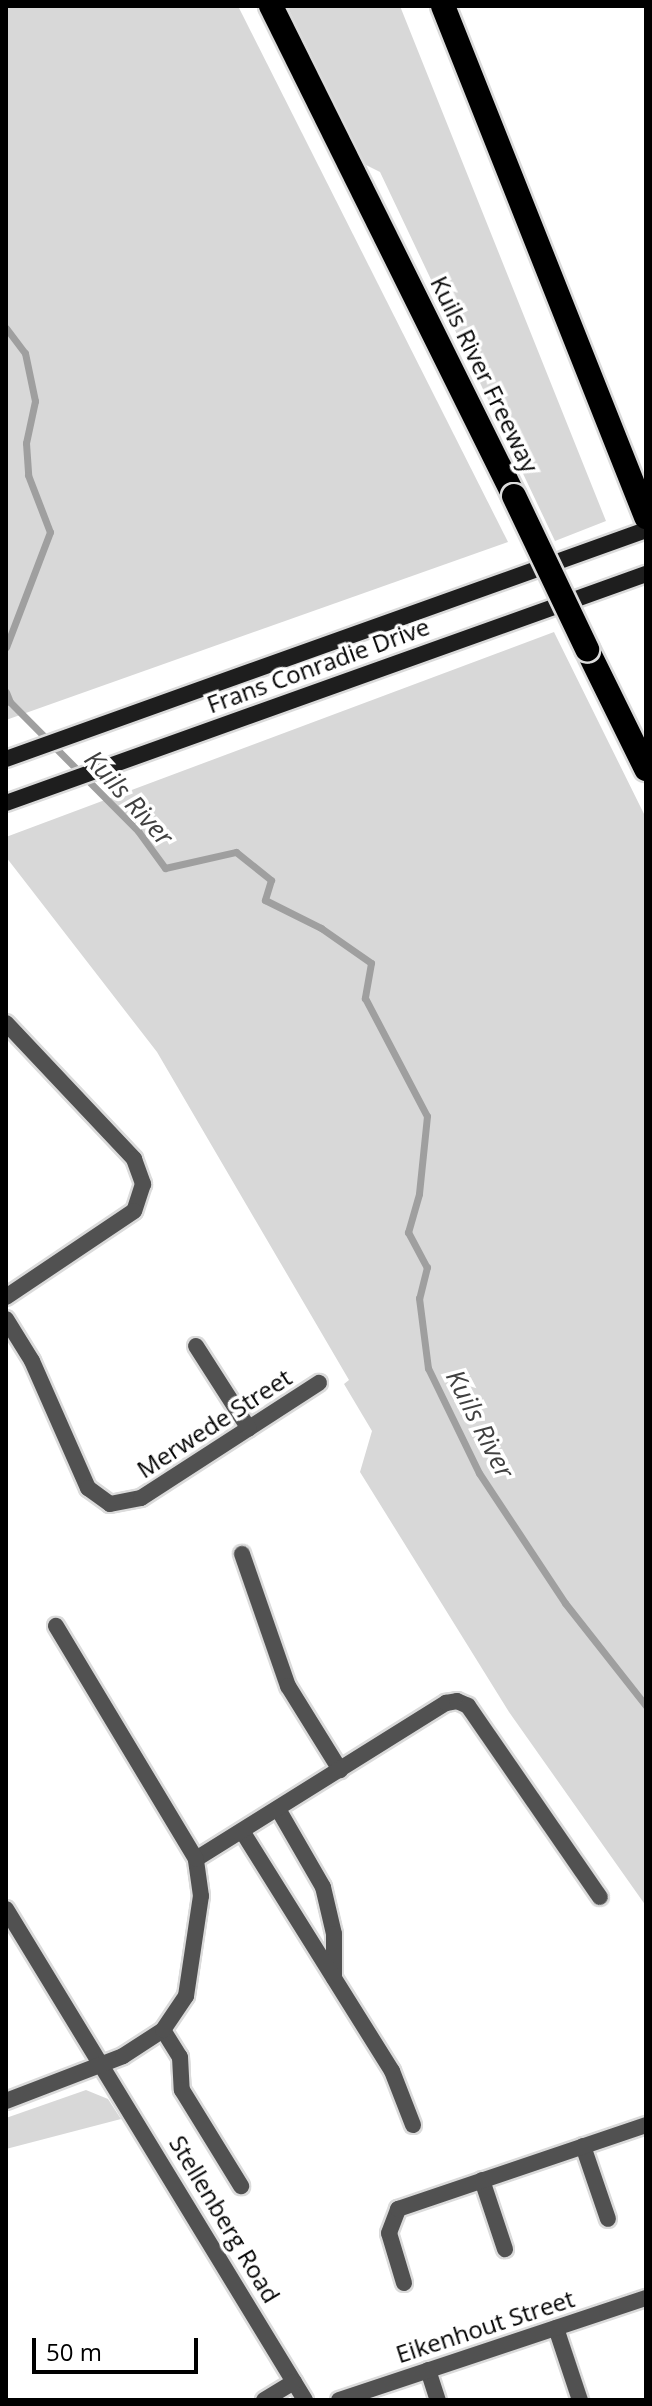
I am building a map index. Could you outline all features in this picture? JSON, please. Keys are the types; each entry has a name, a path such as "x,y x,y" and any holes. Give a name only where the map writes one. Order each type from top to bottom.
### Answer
{"highway":[{"name":"Kuils River Freeway","path":"271,6 646,769"},
{"path":"443,6 646,517"}],"street":[{"name":"Frans Conradie Drive","path":"6,759 646,530"},
{"name":"Frans Conradie Drive","path":"6,803 646,574"},
{"path":"6,1023 134,1159 143,1184 134,1211 6,1297"},
{"name":"Merwede Street","path":"6,1319 32,1361 88,1488 104,1501 125,1504 141,1498 319,1383"},
{"path":"196,1346 249,1429"},
{"path":"242,1554 288,1686 340,1770"},
{"path":"6,2101 103,2064 163,2030 177,2015 188,1987 202,1885 196,1859 56,1626"},
{"path":"196,1859 446,1703 465,1704 600,1897"},
{"path":"278,1809 323,1887 334,1934 334,1978"},
{"path":"242,1831 392,2071 413,2125"},
{"name":"Stellenberg Road","path":"6,1909 305,2400"},
{"name":"Stellenberg Road","path":"163,2030 180,2057 182,2090 241,2186"},
{"path":"404,2283 390,2239 392,2215 482,2180 646,2125"},
{"path":"583,2146 608,2219"},
{"path":"482,2180 505,2249"},
{"name":"Eikenhout Street","path":"339,2400 646,2298"},
{"path":"556,2328 580,2400"},
{"path":"428,2370 438,2400"},
{"path":"264,2400 294,2382"}],"shaded area":[{"path":"6,6 238,6 508,542 6,720"},
{"path":"287,6 400,6 606,521 555,541 380,172 364,164"},
{"path":"554,632 646,818 646,1906 509,1712 360,1472 372,1431 344,1384 349,1380 157,1052 6,857 6,837"},
{"path":"86,2090 108,2099 121,2119 6,2149 6,2118"}],"waterway":[{"name":"Kuils River","path":"6,328 25,353 35,401 26,443 28,475 50,532 6,647"},
{"name":"Kuils River","path":"6,692 10,702 138,831 165,868 236,852 271,880 265,900 321,928 371,963 365,998 427,1116 419,1194 408,1232 427,1267 419,1298 428,1368 479,1473 565,1603 646,1706"}]}
